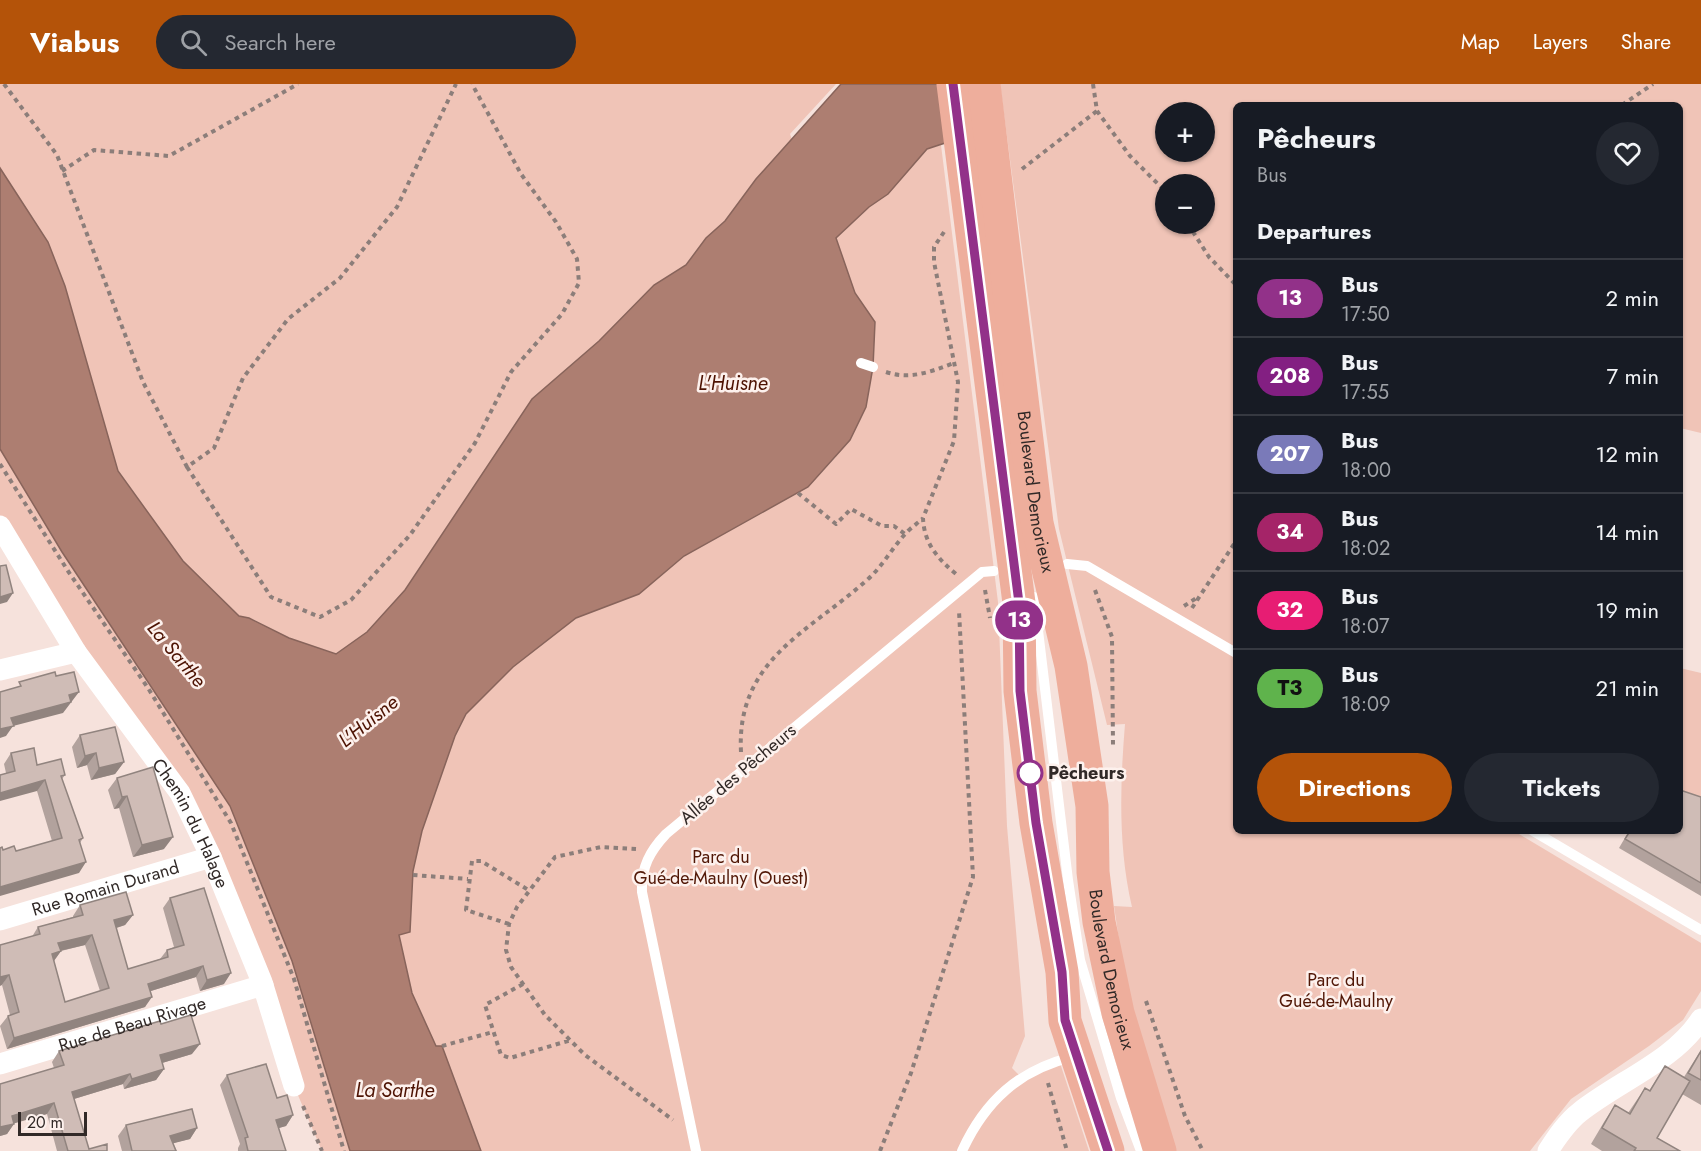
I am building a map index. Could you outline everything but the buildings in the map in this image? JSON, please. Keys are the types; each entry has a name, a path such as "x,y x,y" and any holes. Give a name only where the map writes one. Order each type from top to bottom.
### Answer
{"main road":[{"name":"Boulevard Demorieux","path":"953,84 959,237 1019,603 1020,691 1062,972"},
{"name":"Boulevard Demorieux","path":"984,84 1037,523 1071,666 1092,806 1093,872 1099,922 1118,1013 1155,1148"},
{"path":"1062,972 1065,1020 1108,1151"},
{"path":"1062,972 1079,1012 1122,1151"}],"street":[{"name":"Chemin du Halage","path":"0,526 76,651 180,793 211,857 263,985 294,1086"},
{"path":"0,670 76,651"},
{"name":"Rue Romain Durand","path":"0,920 211,857"},
{"name":"Rue de Beau Rivage","path":"0,1064 263,985"},
{"path":"1548,1151 1579,1113 1660,1059 1694,1029 1701,1018"}],"lane":[{"path":"861,363 873,367"},
{"path":"1067,564 1087,566 1233,651"},
{"name":"Allée des Pêcheurs","path":"696,1151 642,892 645,862 652,849 666,834 982,572 994,571"},
{"path":"1033,589 1080,960 1121,1098 1155,1148"},
{"path":"1538,834 1701,930"},
{"path":"962,1151 977,1125 1006,1086 1044,1065 1075,1056"}],"path":[{"path":"3,84 57,155 142,382 187,467 271,597 320,617 351,600 410,535 476,442 511,372 562,314 579,283 578,259 556,222 521,174 472,84"},
{"path":"62,171 94,150 170,156 298,84"},
{"path":"187,467 213,448 243,378 288,319 340,278 397,207 456,84"},
{"path":"1093,84 1097,111 1130,156 1155,181"},
{"path":"1626,102 1653,84"},
{"path":"1021,171 1097,111"},
{"path":"1195,234 1209,256 1233,282"},
{"path":"742,771 741,735 744,714 766,664 787,644 873,575 905,534 923,518 954,441 958,382 934,262 934,247 959,237"},
{"path":"901,377 932,372 954,363"},
{"path":"798,493 836,524 851,509 882,526 894,526 905,534"},
{"path":"923,518 924,529 932,550 968,584"},
{"path":"1184,621 1233,546"},
{"path":"1087,566 1112,637 1113,750"},
{"path":"880,1151 911,1073 973,877 958,592"},
{"path":"1105,680 1114,681"},
{"path":"652,849 601,847 555,858 509,924 506,950 510,967 545,1015 585,1055 693,1136"},
{"path":"509,924 468,912 470,863 477,859 530,891"},
{"path":"413,875 468,879"},
{"path":"523,984 485,1004 500,1053 505,1057 572,1040"},
{"path":"1145,998 1185,1116 1203,1151"},
{"path":"442,1046 493,1032"},
{"path":"1044,1065 1067,1151"},
{"path":"294,1086 322,1151"}],"green space":[{"path":"0,84 836,84 790,134 792,140 756,179 725,221 706,238 686,265 654,285 599,341 532,399 405,590 367,632 337,654 289,638 250,618 239,616 182,561 118,471 48,242 0,168"},
{"name":"Parc du Gué-de-Maulny","path":"1000,84 1701,84 1701,433 1683,429 1683,102 1233,102 1233,834 1519,834 1701,943 1701,991 1683,1020 1571,1099 1530,1151 1172,1151 1129,1008 1114,906 1132,907 1124,862 1121,816 1125,724 1107,725 1059,529"},
{"name":"Parc du Gué-de-Maulny (Ouest)","path":"941,145 998,602 1007,826 1025,1036 1012,1068 1021,1077 1059,1060 1089,1151 481,1151 442,1046 436,1046 412,993 399,934 410,932 413,871 422,831 455,736 466,714 513,667 576,618 639,594 684,556 808,487 835,458 866,407 873,367 875,323 855,293 836,238 869,207 888,194 927,149"},
{"path":"0,449 62,552 230,806 292,961 350,1151 322,1151 294,1086 211,857 0,526"},
{"path":"1683,669 1701,673 1701,807 1683,800"}],"water":[{"name":"L'Huisne","path":"841,84 990,84 945,143 927,149 888,194 869,207 836,238 855,293 875,322 873,367 866,407 850,440 808,487 684,556 639,594 576,618 513,667 466,714 455,736 422,831 413,871 410,932 399,935 412,993 436,1046 442,1046 481,1151 350,1151 292,961 230,806 62,552 0,449 0,168 48,242 65,286 118,471 183,561 239,616 249,618 289,638 336,654 367,632 405,590 532,399 599,341 654,285 686,265 706,238 725,221 756,179"}],"bus line":[{"name":"13","path":"953,84 1019,603 1020,691 1036,823 1062,972 1065,1020 1108,1151"}],"place":[{"name":"Pêcheurs","path":"1030,773"}],"water label":[{"name":"La Sarthe","path":"177,654"},
{"name":"La Sarthe","path":"395,1090"}]}
